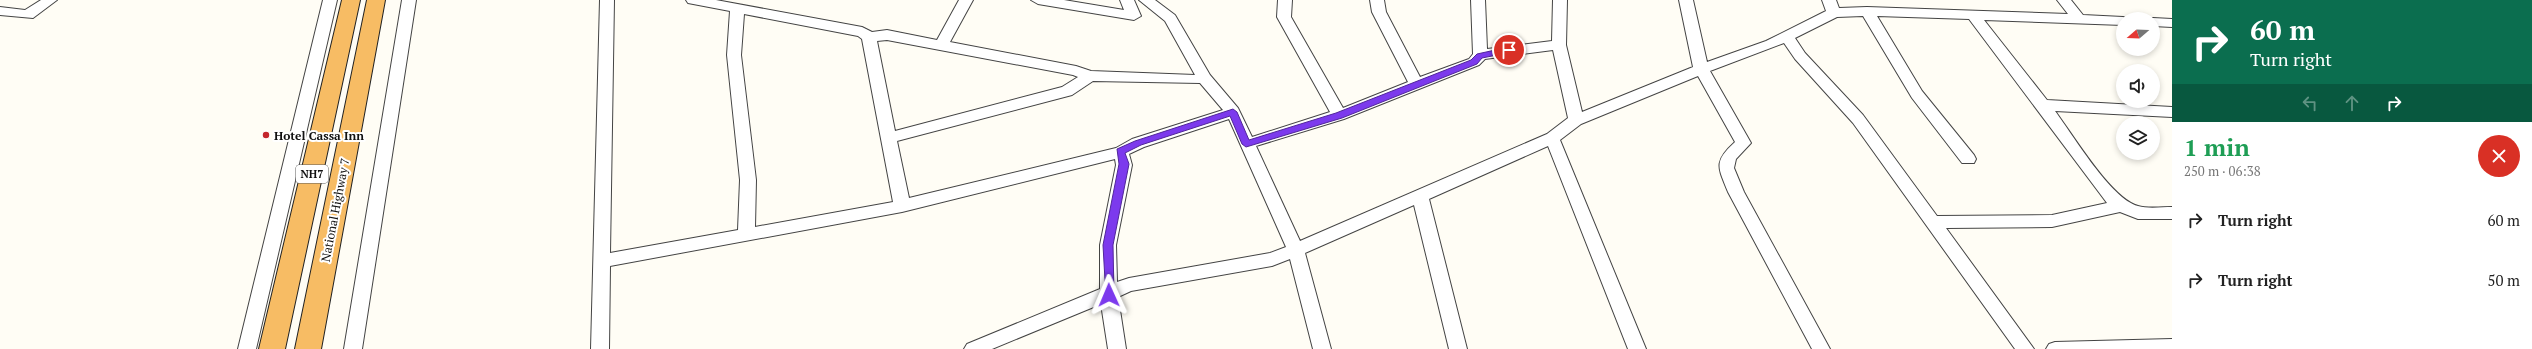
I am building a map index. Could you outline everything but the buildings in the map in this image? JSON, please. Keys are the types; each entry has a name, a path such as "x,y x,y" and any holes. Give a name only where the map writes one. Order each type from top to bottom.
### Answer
{"highway":[{"name":"NH7","path":"272,349 351,0"},
{"name":"National Highway 7","path":"308,349 376,0"}],"street":[{"path":"0,11 28,15 50,0"},
{"path":"247,349 330,0"},
{"path":"353,349 408,0"},
{"path":"600,349 607,0"},
{"path":"693,0 862,32 869,37 887,138 902,206"},
{"path":"941,45 966,0"},
{"path":"1038,0 1134,16 1127,0"},
{"path":"1146,0 1170,18 1204,78 1233,112 1246,144 1296,250 1322,349"},
{"path":"1285,0 1284,17 1339,115"},
{"path":"1377,0 1378,12 1416,83"},
{"path":"1478,0 1480,55"},
{"path":"1560,0 1559,45 1576,120"},
{"path":"1686,0 1701,69 1743,143 1728,158 1726,168 1736,192 1821,349"},
{"path":"2064,0 2078,18"},
{"path":"973,349 1109,295 1129,285 1272,259 1296,250 1552,138 1576,120 1701,69 1787,37 1831,7 1867,11 2116,21"},
{"path":"737,8 734,55 748,180 746,234"},
{"path":"1867,11 1916,94 1968,159"},
{"path":"1972,15 2043,105 2106,192 2121,206 2138,213 2172,213"},
{"path":"2160,22 2172,23"},
{"path":"869,37 887,34 1076,71 1090,76 1191,80 1204,78"},
{"path":"1787,37 1800,56 1858,119 2025,349"},
{"path":"1246,144 1339,115 1416,83 1474,62 1480,55 1509,50 1559,45"},
{"path":"887,138 1067,91 1090,76"},
{"path":"2043,105 2172,112"},
{"path":"602,261 902,206 1120,152 1138,143 1233,112"},
{"path":"1552,138 1637,349"},
{"path":"1117,349 1109,295 1108,245 1124,164 1120,152"},
{"path":"1420,195 1458,349"},
{"path":"1934,222 2052,221 2121,206"},
{"path":"2056,349 2172,346"}],"place":[{"name":"Hotel Cassa Inn","path":"266,135"}],"route":[{"path":"1109,295 1108,245 1124,164 1120,152 1138,143 1233,112 1246,144 1339,115 1416,83 1474,62 1480,55 1509,50"}]}
